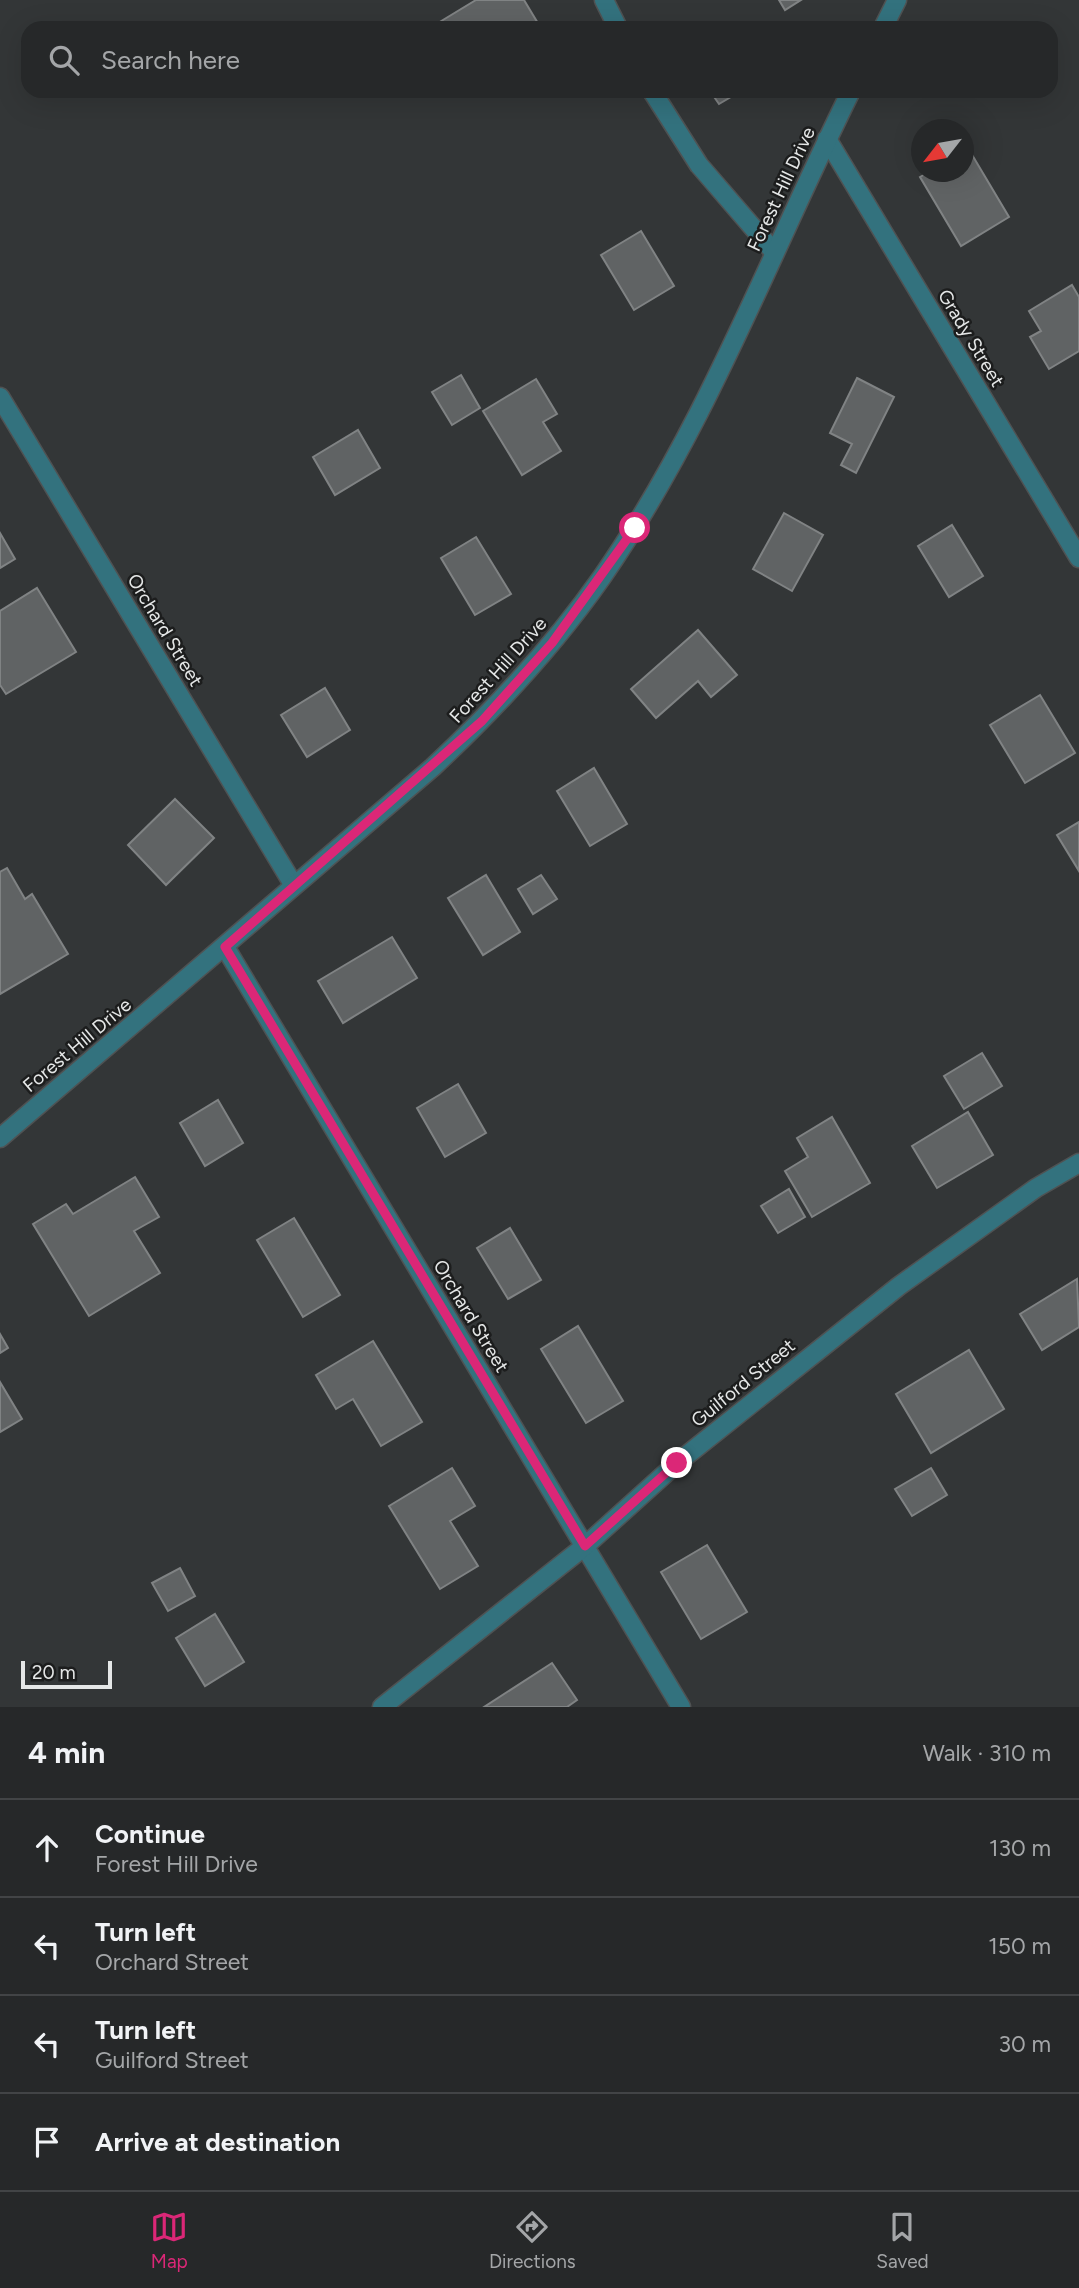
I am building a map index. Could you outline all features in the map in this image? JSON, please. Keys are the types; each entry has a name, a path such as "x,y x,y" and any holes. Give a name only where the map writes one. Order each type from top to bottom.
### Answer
{"street":[{"path":"604,0 614,21"},
{"path":"886,21 897,0"},
{"path":"656,98 699,165 774,252"},
{"name":"Forest Hill Drive","path":"0,1138 225,947 293,884 433,767 482,721 552,643 608,568 680,450 730,352 848,98"},
{"name":"Grady Street","path":"827,139 1079,558"},
{"name":"Orchard Street","path":"0,397 293,884"},
{"name":"Orchard Street","path":"225,947 681,1707"},
{"name":"Guilford Street","path":"382,1707 585,1546 677,1463 899,1286 1036,1188 1079,1163"}],"building":[{"path":"476,0 524,0 537,21 441,21"},
{"path":"779,0 801,0 785,10"},
{"path":"715,98 729,98 719,104"},
{"path":"974,158 1009,217 961,246 923,182 974,182"},
{"path":"641,231 674,286 634,310 601,255"},
{"path":"1072,285 1079,297 1079,351 1049,369 1030,337 1041,331 1029,311"},
{"path":"461,375 480,408 452,425 432,392"},
{"path":"857,378 894,397 856,473 841,465 852,444 830,433"},
{"path":"536,379 557,414 543,422 561,451 522,475 483,411"},
{"path":"358,430 380,468 335,495 313,457"},
{"path":"784,513 823,535 792,591 753,569"},
{"path":"952,525 983,576 949,597 918,546"},
{"path":"0,533 15,559 0,568"},
{"path":"476,537 511,594 475,615 441,558"},
{"path":"37,588 76,652 6,694 0,685 0,611"},
{"path":"698,630 737,675 711,697 698,681 656,718 631,689"},
{"path":"325,688 350,730 307,757 281,715"},
{"path":"1040,695 1075,753 1025,783 990,725"},
{"path":"594,768 627,824 590,846 557,791"},
{"path":"175,799 214,838 166,885 128,845"},
{"path":"1079,822 1079,871 1057,835"},
{"path":"7,868 25,899 32,894 68,954 0,994 0,872"},
{"path":"486,875 520,932 483,955 448,898"},
{"path":"541,875 557,899 533,914 518,889"},
{"path":"392,937 417,978 343,1023 318,981"},
{"path":"982,1053 1002,1086 964,1109 944,1076"},
{"path":"458,1084 486,1133 445,1157 417,1108"},
{"path":"218,1100 243,1143 205,1166 180,1123"},
{"path":"968,1112 993,1155 937,1188 912,1146"},
{"path":"832,1117 870,1183 812,1217 785,1171 808,1157 797,1138"},
{"path":"135,1177 159,1217 134,1231 160,1273 89,1316 33,1224 66,1204 73,1214"},
{"path":"789,1189 805,1217 778,1233 761,1206"},
{"path":"294,1218 340,1295 303,1317 257,1240"},
{"path":"510,1228 541,1280 508,1299 477,1248"},
{"path":"1077,1279 1079,1327 1042,1350 1020,1314"},
{"path":"578,1326 623,1401 586,1423 541,1349"},
{"path":"0,1334 8,1348 0,1353"},
{"path":"373,1341 422,1422 381,1446 353,1399 336,1409 316,1375"},
{"path":"969,1350 1004,1409 931,1453 896,1394"},
{"path":"0,1382 22,1419 0,1432"},
{"path":"452,1468 475,1506 450,1521 478,1566 440,1589 389,1506"},
{"path":"931,1468 947,1495 912,1516 895,1489"},
{"path":"707,1545 747,1612 701,1639 661,1572"},
{"path":"180,1568 195,1596 168,1611 152,1583"},
{"path":"215,1614 244,1662 205,1686 176,1638"},
{"path":"552,1663 577,1700 567,1707 484,1707"}],"route":[{"path":"635,528 602,578 552,643 482,721 433,767 293,884 225,947 585,1546 677,1463"}]}
